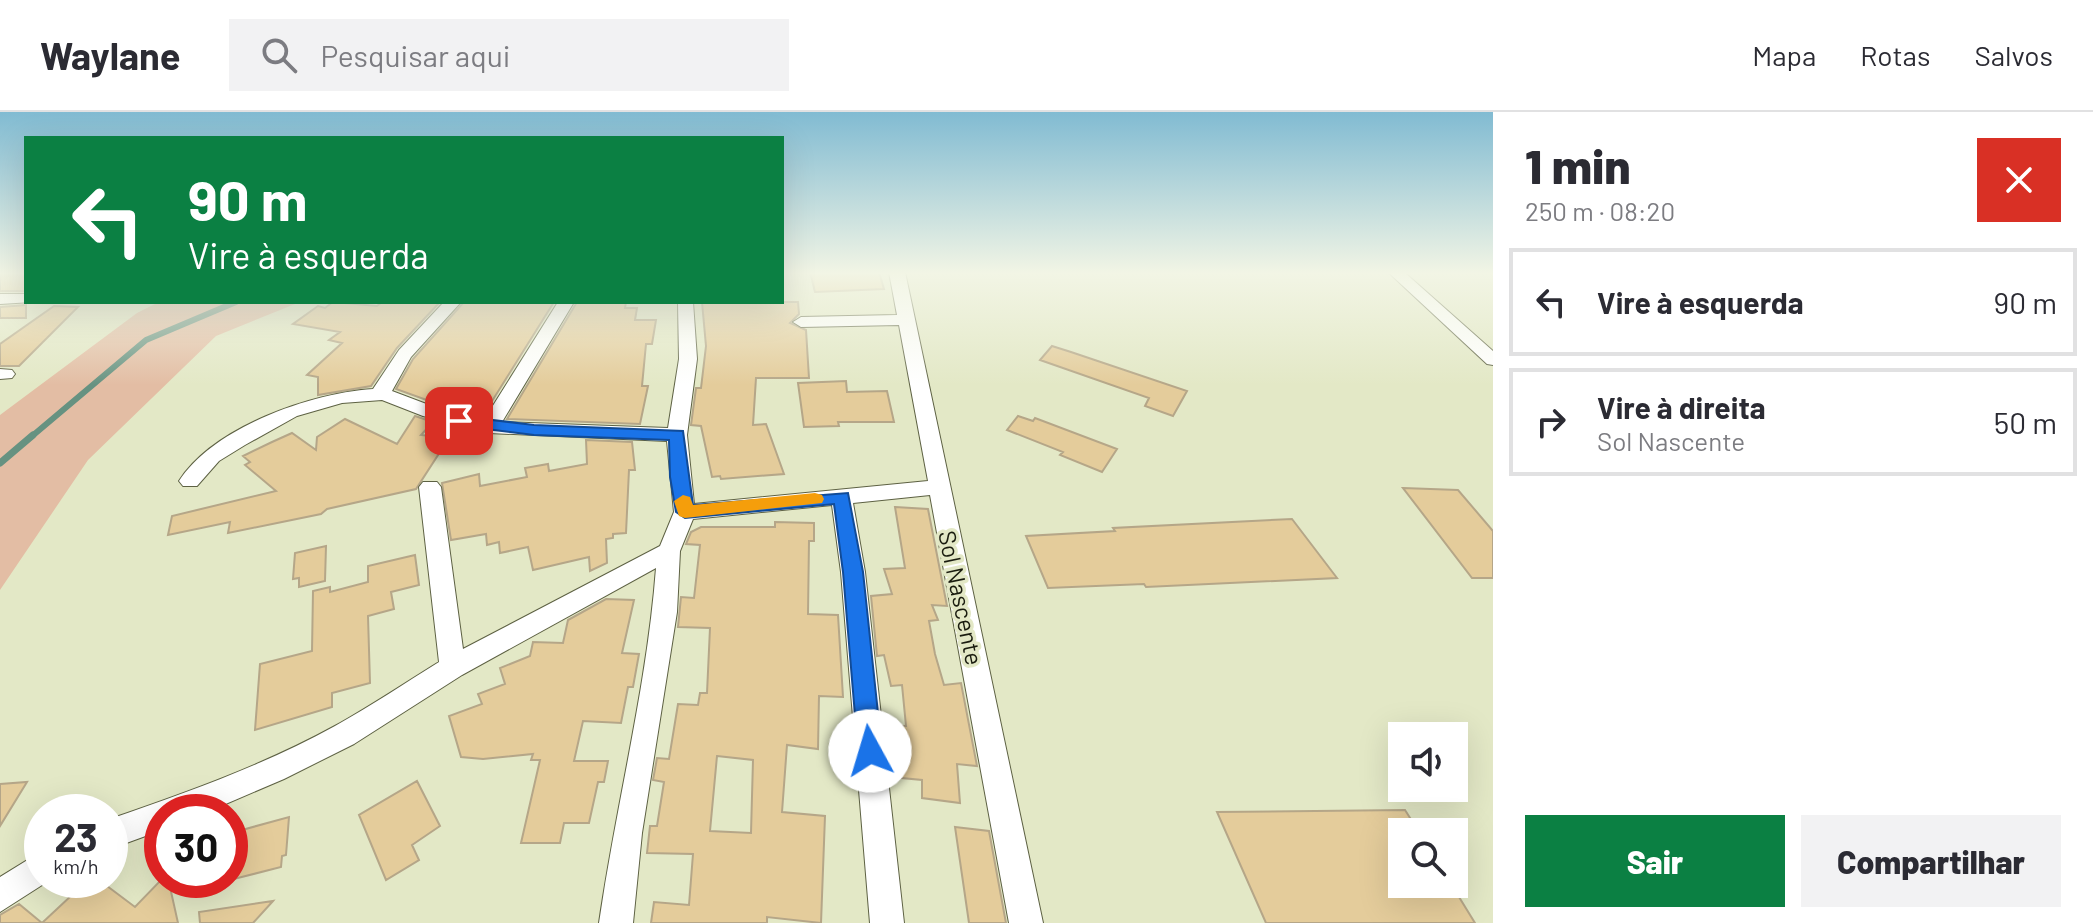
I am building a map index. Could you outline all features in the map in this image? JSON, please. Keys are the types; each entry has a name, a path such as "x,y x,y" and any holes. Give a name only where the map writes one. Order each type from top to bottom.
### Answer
{"street":[{"path":"384,394 382,389 386,380 446,310"},
{"path":"489,427 561,310"},
{"path":"616,923 627,833 665,612 669,551 685,512 677,435 688,359 686,310"},
{"name":"Sol Nascente","path":"904,310 1026,923"},
{"path":"1437,310 1493,360"},
{"path":"801,322 906,320"},
{"path":"190,481 212,456 290,412 341,397 384,394 430,412 489,427 677,435"},
{"path":"430,487 453,667"},
{"path":"685,512 937,487"},
{"path":"842,498 853,572 887,923"},
{"path":"216,794 274,770 344,735 453,667 669,551"},
{"path":"0,896 24,879"}],"shaded area":[{"path":"143,310 281,310 216,336 88,460 0,590 0,415"}],"building":[{"path":"0,310 26,310 26,318 0,318"},
{"path":"49,310 75,310 19,366 0,366 0,344"},
{"path":"313,310 433,310 397,348 371,386 318,395 318,377 307,375 342,343 329,340 340,332 293,324"},
{"path":"457,310 549,310 489,406 453,399 446,407 396,389 413,359"},
{"path":"572,310 637,310 635,320 656,320 652,344 646,344 642,386 648,386 640,424 507,419"},
{"path":"703,310 799,310 799,314 790,323 806,330 809,378 756,378 753,425 766,424 784,474 712,477 701,426 691,425 696,388 701,388 706,346"},
{"path":"1052,346 1187,391 1173,416 1145,406 1149,398 1040,360"},
{"path":"846,381 847,392 887,391 894,422 838,422 839,426 804,427 798,383"},
{"path":"415,416 433,422 421,435 449,438 416,489 327,509 321,514 228,533 230,522 168,535 172,516 276,491 245,465 250,462 243,456 272,442 292,433 316,450 317,437 345,419 397,444"},
{"path":"1018,416 1033,421 1035,418 1117,449 1102,472 1060,455 1063,452 1007,430"},
{"path":"586,440 632,442 635,470 629,470 626,533 613,534 613,538 606,539 607,563 590,571 589,557 533,570 528,547 500,553 499,542 487,545 486,534 451,540 442,483 479,474 480,486 527,477 525,468 548,464 549,471 587,464"},
{"path":"1403,488 1458,490 1493,531 1493,578 1472,578"},
{"path":"895,507 928,509 947,606 932,605 938,620 929,621 935,654 944,685 961,683 977,766 957,764 960,803 922,798 922,780 891,777 885,725 906,726 902,685 891,686 884,655 877,656 871,596 892,594 884,569 905,568"},
{"path":"1292,519 1337,578 1048,588 1026,536 1115,531 1113,528"},
{"path":"775,522 814,523 814,541 809,541 808,614 838,615 843,697 819,696 818,749 787,745 782,812 825,816 821,923 767,917 767,923 651,923 654,902 689,905 693,854 647,853 650,826 657,826 664,782 653,780 657,758 669,759 678,704 698,705 700,693 707,693 710,628 678,627 681,597 694,598 700,545 686,544 691,532 701,527 775,527","holes":["717,756 753,760 751,833 710,831"]},
{"path":"326,546 325,581 299,587 299,578 293,579 295,553"},
{"path":"415,555 419,585 391,592 394,609 368,616 370,683 332,693 332,707 255,730 260,664 312,651 313,591 330,587 330,592 368,582 368,566"},
{"path":"606,599 634,600 622,653 639,654 633,687 628,687 621,723 583,721 574,761 608,761 604,782 598,782 589,823 564,823 560,843 521,843 540,760 531,760 533,754 483,759 461,757 449,716 482,704 478,694 505,684 500,668 530,656 533,642 563,643 568,620"},
{"path":"417,781 440,826 412,845 419,860 386,880 359,815"},
{"path":"27,782 0,826 0,784"},
{"path":"1405,810 1410,818 1388,818 1388,898 1460,898 1475,923 1266,923 1217,812"},
{"path":"289,817 286,855 282,856 281,867 248,875 248,828"},
{"path":"955,827 989,831 1006,923 969,923"},
{"path":"69,898 123,898 135,907 144,898 172,898 178,923 42,923"},
{"path":"273,901 253,923 200,923 199,912"},
{"path":"19,904 42,923 0,923 0,915"}],"waterway":[{"path":"31,437 146,340 217,310"},
{"path":"0,463 33,435"}],"slow traffic":[{"path":"683,501 685,512 815,499"}],"route":[{"path":"459,421 534,430 677,435 685,512 842,498 853,572 870,751"}]}
